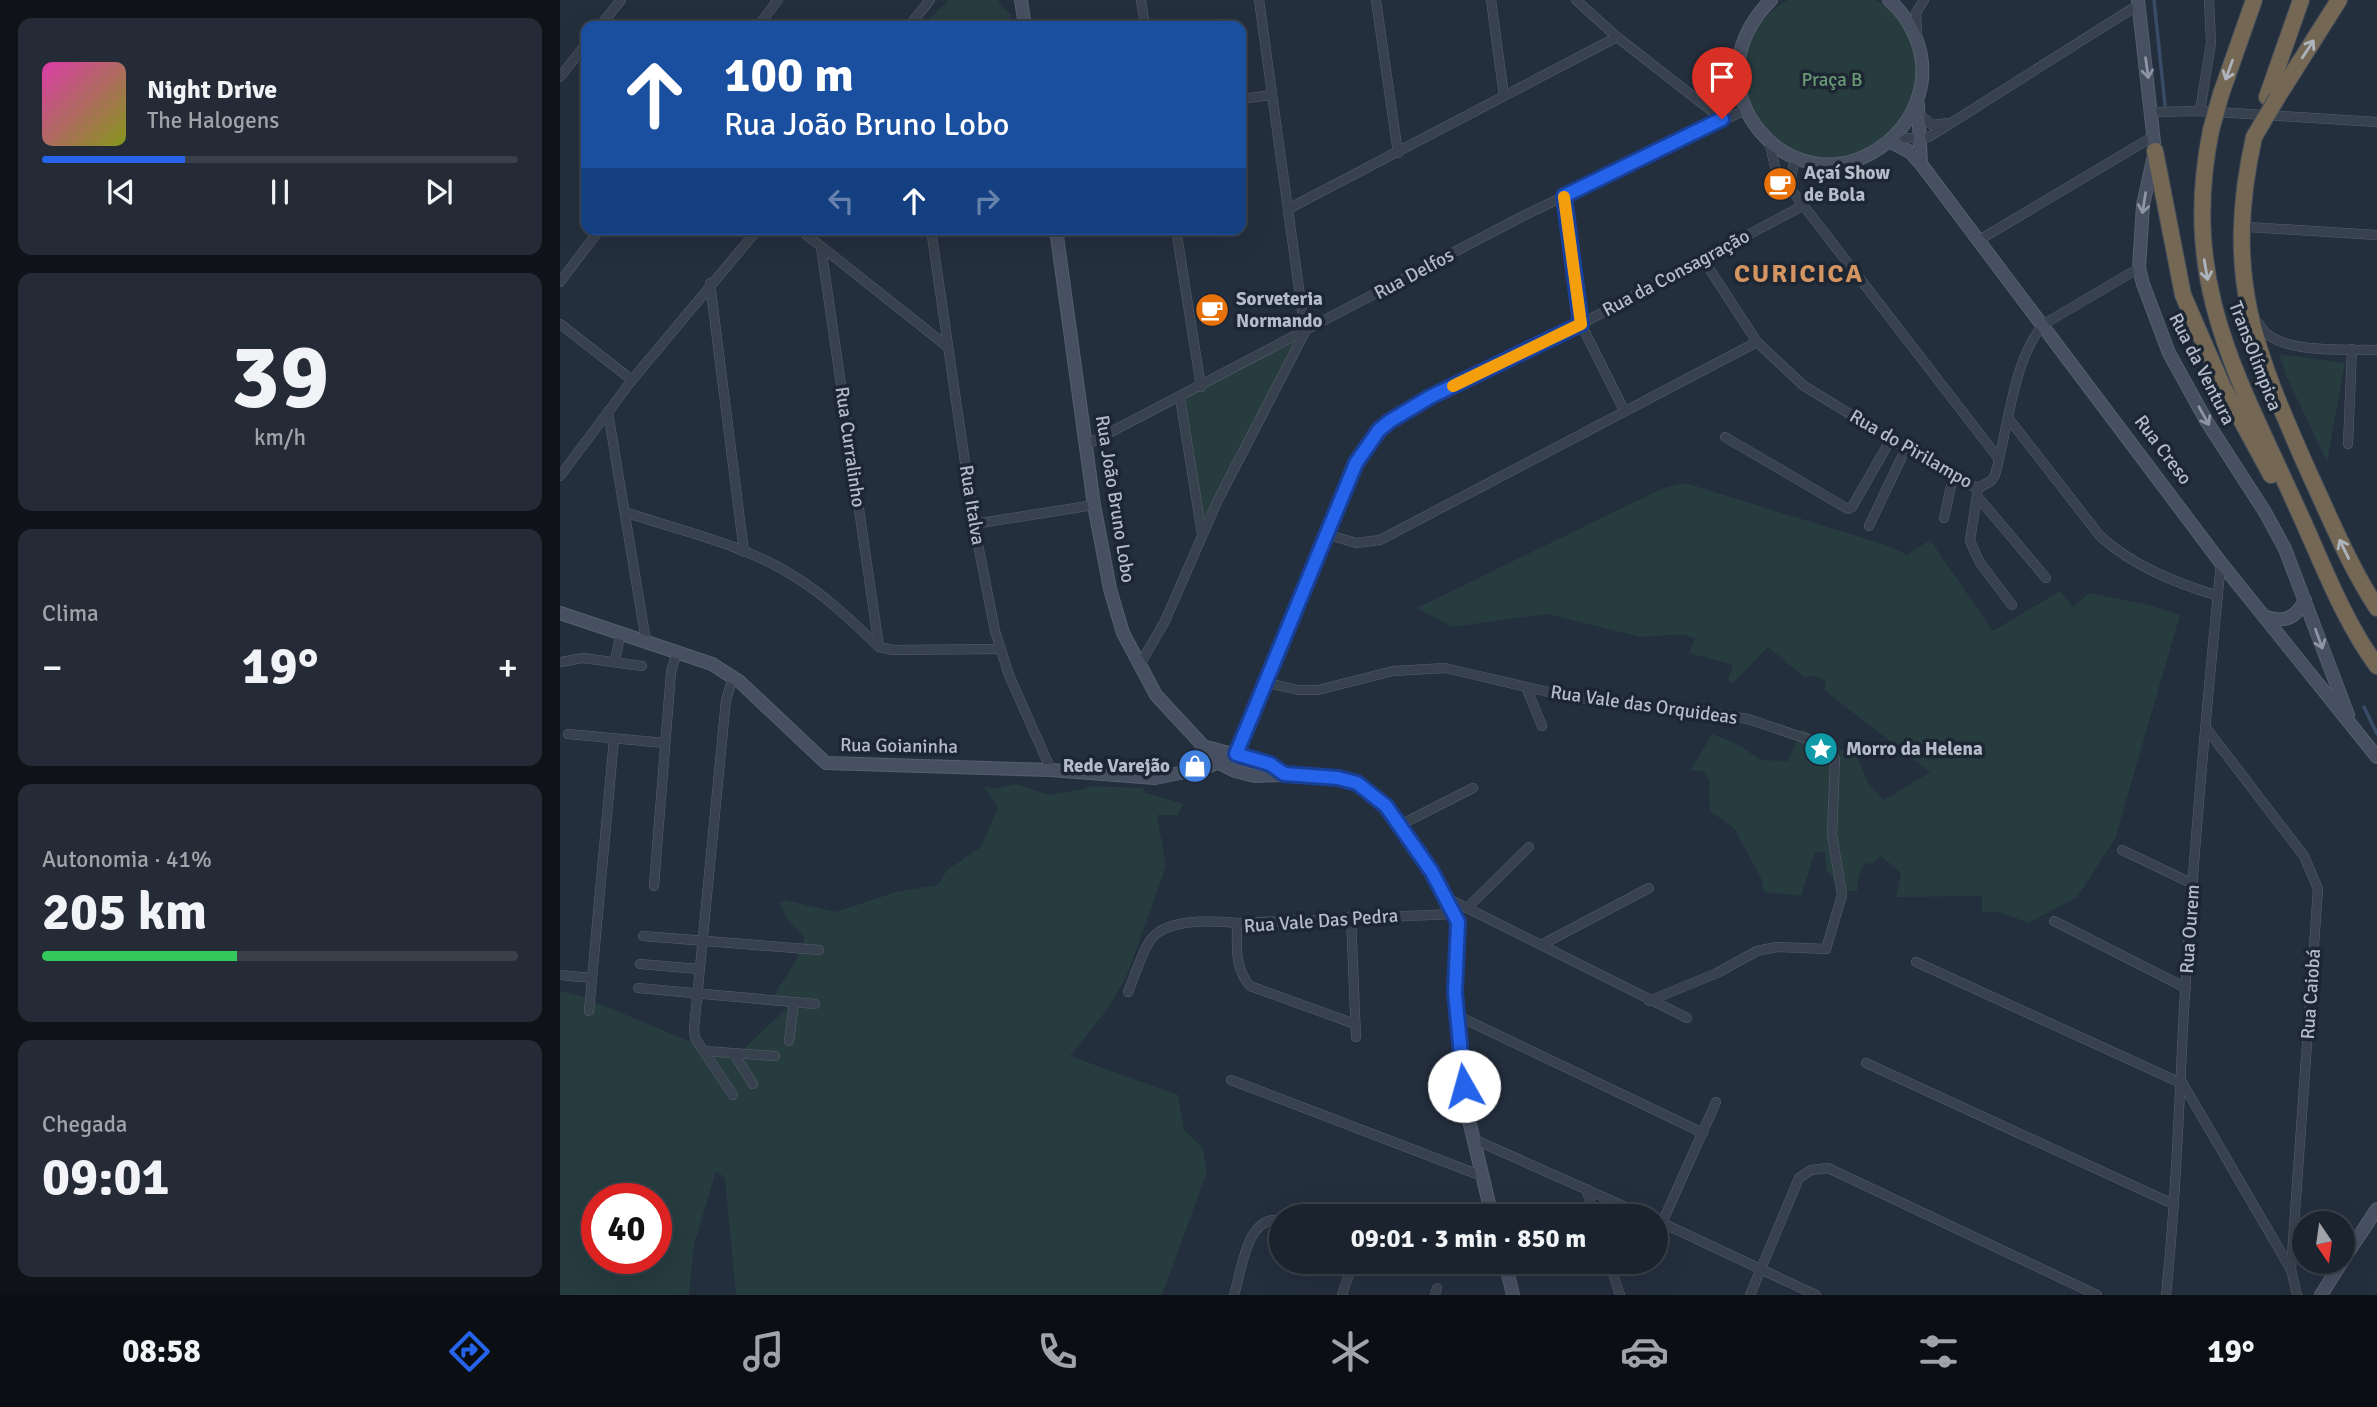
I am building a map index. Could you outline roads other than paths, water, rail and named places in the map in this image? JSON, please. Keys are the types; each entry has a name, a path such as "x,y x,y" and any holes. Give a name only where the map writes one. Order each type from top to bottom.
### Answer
{"highway":[{"name":"TransOlímpica","path":"2254,0 2211,130 2200,219 2210,298 2231,360 2314,545 2352,626 2377,666"},
{"name":"TransOlímpica","path":"2301,0 2272,98 2252,145 2240,219 2241,265 2248,312 2260,356 2343,549 2377,608"},
{"path":"2272,98 2339,0"},
{"path":"2155,143 2177,274 2197,330 2282,494 2314,545"}],"street":[{"path":"604,21 621,0"},
{"path":"762,21 778,0"},
{"path":"913,21 930,0"},
{"path":"1021,0 1025,21"},
{"path":"1141,0 1144,21"},
{"path":"1139,666 1165,621 1202,536 1271,392 1305,332 1259,0"},
{"path":"1376,0 1398,153"},
{"path":"1491,0 1504,96"},
{"path":"1576,0 1617,37 1722,119"},
{"path":"1771,0 1753,11 1738,57 1738,86 1745,110 1769,141 1798,158 1830,163 1846,161 1876,150 1891,140 1912,114 1922,82 1916,0"},
{"path":"1889,0 1909,22 1919,47"},
{"path":"1916,13 1924,0"},
{"path":"2200,111 2211,43 2209,0"},
{"path":"1891,140 1929,137 2138,2"},
{"name":"Rua da Ventura","path":"2138,2 2155,143 2143,205 2139,268 2156,325 2169,353 2221,446 2274,527 2305,600 2353,729"},
{"path":"1288,209 1617,37"},
{"path":"560,77 581,50"},
{"path":"1246,98 1272,95"},
{"path":"1918,99 1921,164"},
{"path":"1701,105 1707,127"},
{"name":"Rua Delfos","path":"1086,445 1564,196 1745,110"},
{"path":"2153,112 2200,111 2377,122"},
{"path":"1918,112 1931,125 1950,122"},
{"name":"Rua Creso","path":"1891,140 1910,152 1921,164 2044,324 2221,564 2377,757"},
{"path":"1769,141 1775,167 1999,459"},
{"path":"1979,240 2155,143"},
{"path":"1790,186 1793,167 1798,158"},
{"path":"1564,196 1581,324 1624,410"},
{"name":"Rua da Consagração","path":"1236,754 1356,463 1379,430 1430,397 1581,324 1804,205"},
{"path":"2249,210 2249,284 2263,334 2281,344 2377,350"},
{"path":"2248,227 2377,235"},
{"path":"560,282 595,235"},
{"path":"560,476 632,380 753,235"},
{"path":"806,235 948,347"},
{"name":"Rua Italva","path":"932,235 974,524 1001,649 1051,770"},
{"name":"Rua João Bruno Lobo","path":"1057,235 1094,505 1114,610 1139,666 1156,695 1219,763"},
{"path":"1177,235 1200,387"},
{"name":"Rua Curralinho","path":"821,247 880,647"},
{"name":"Rua do Pirilampo","path":"1703,259 1757,342 1804,386 1978,492 1990,481 1999,459 2028,346 2044,324 2139,268"},
{"path":"710,283 744,552"},
{"path":"560,324 632,380"},
{"path":"1326,534 1356,543 1380,540 1757,342"},
{"path":"2347,444 2352,349"},
{"path":"1180,398 1202,536"},
{"path":"608,412 646,641"},
{"path":"2010,419 2100,537 2117,552 2187,587 2218,596"},
{"path":"1725,437 1848,509 1852,507 1891,439"},
{"path":"1869,526 1906,448"},
{"path":"1944,518 1953,477"},
{"path":"1978,492 2046,578"},
{"path":"1978,492 1970,541 1980,563 2012,605"},
{"path":"974,524 1094,505"},
{"path":"625,512 744,552 807,584 880,647 893,650 1001,649"},
{"name":"Rua Ourem","path":"2166,1295 2183,1084 2193,884 2221,564"},
{"path":"2266,617 2285,620 2295,616 2305,600"},
{"name":"Rua Goianinha","path":"560,613 712,664 733,677 827,763 1051,770 1155,778 1219,763 1236,754"},
{"path":"615,660 621,633"},
{"path":"654,886 664,743 671,672 677,652"},
{"path":"560,662 583,658 615,660 642,666"},
{"name":"Rua Vale das Orquideas","path":"1264,682 1298,690 1318,690 1393,671 1445,668 1570,697 1721,714 1779,728 1828,746 1835,759 1832,835 1842,895 1830,949 1776,947 1757,951 1717,973 1649,1001"},
{"path":"733,677 726,700 694,1029 695,1038 733,1095"},
{"path":"1526,687 1542,726"},
{"name":"Rua Caiobá","path":"2206,728 2304,856 2318,889 2291,1269 2297,1295"},
{"path":"569,734 664,743"},
{"path":"589,1011 614,739"},
{"path":"1206,747 1270,764 1284,774"},
{"path":"1219,763 1255,776 1284,774 1338,778 1357,783 1370,791 1400,825 1447,898 1455,914 1458,932 1456,1015 1473,1139 1489,1204"},
{"path":"1400,825 1473,788"},
{"path":"1467,908 1529,847"},
{"path":"2122,850 2193,884"},
{"path":"1541,945 1649,888"},
{"path":"1447,898 1687,1018"},
{"name":"Rua Vale Das Pedra","path":"1355,1024 1250,986 1241,976 1237,963 1237,923 1351,916 1455,914"},
{"path":"1351,916 1356,1037"},
{"path":"2054,921 2186,988"},
{"path":"1128,992 1150,941 1158,932 1175,925 1237,923"},
{"path":"643,936 819,950"},
{"path":"1916,962 2183,1084 2291,1269"},
{"path":"640,964 699,970"},
{"path":"560,975 592,978"},
{"path":"638,988 815,1004"},
{"path":"789,1041 794,1003"},
{"path":"1456,1015 1703,1133"},
{"path":"704,1051 775,1056"},
{"path":"734,1054 753,1084"},
{"path":"1866,1063 2173,1203"},
{"path":"1231,1080 1482,1176"},
{"path":"1668,1204 1716,1102"},
{"path":"1473,1139 1619,1204"},
{"path":"1749,1295 1800,1178 1811,1170 1828,1168 2097,1295"},
{"path":"1586,1189 1591,1204"},
{"path":"2356,1241 2377,1209"},
{"path":"1234,1295 1255,1230 1269,1220"},
{"path":"1668,1226 1816,1295"},
{"path":"1342,1295 1349,1274"},
{"path":"1507,1274 1513,1295"},
{"path":"1613,1274 1620,1295"},
{"path":"2321,1295 2335,1274"}],"waterway":[{"path":"2154,0 2165,105"},
{"path":"2364,707 2377,734"}],"place":[{"name":"Açaí Show de Bola","path":"1780,184"},
{"name":"Sorveteria Normando","path":"1212,310"},
{"name":"Morro da Helena","path":"1821,749"},
{"name":"Rede Varejão","path":"1195,766"}],"district":[{"name":"CURICICA","path":"1799,274"}],"park label":[{"name":"Praça B","path":"1832,80"}]}
